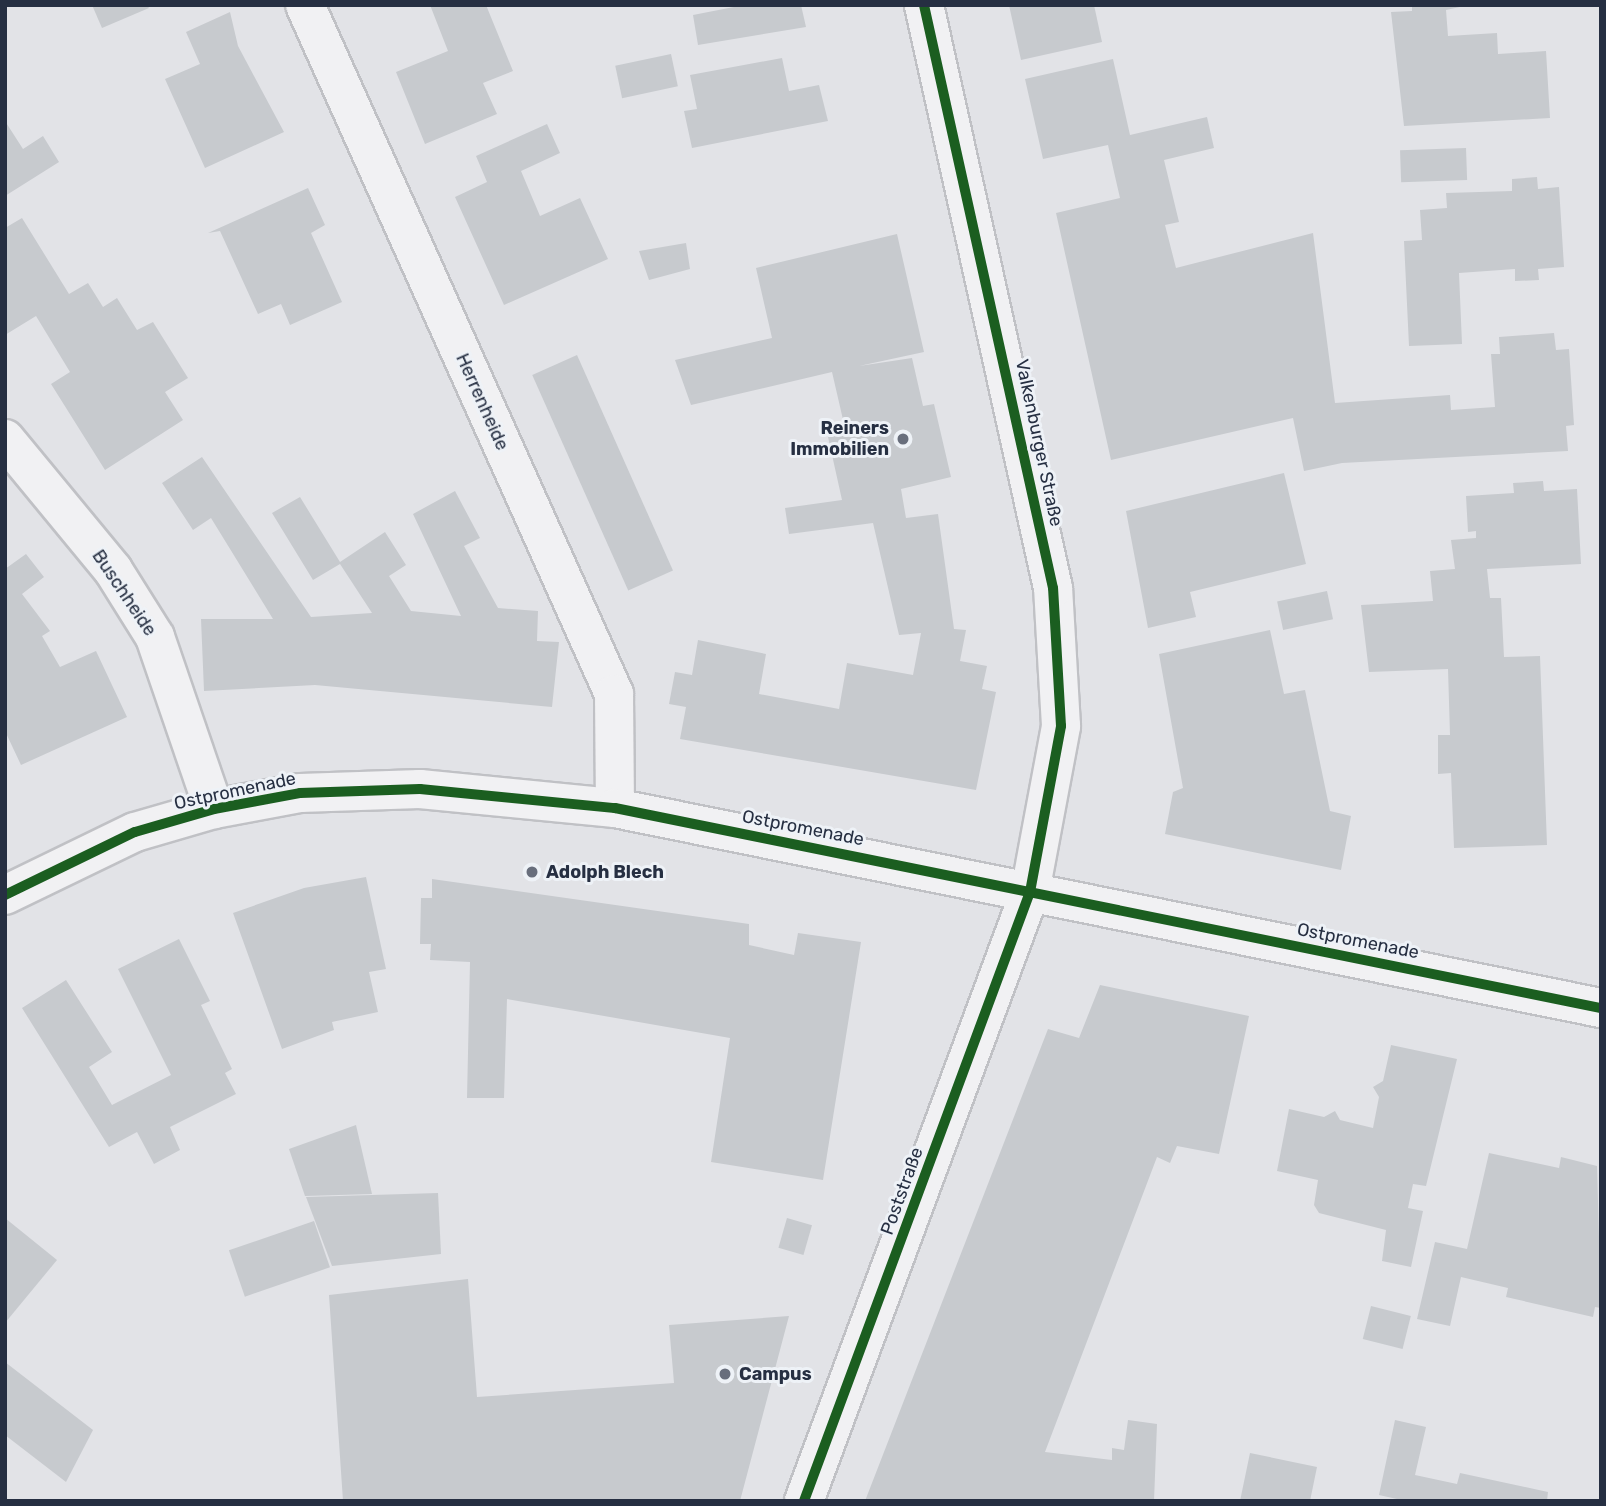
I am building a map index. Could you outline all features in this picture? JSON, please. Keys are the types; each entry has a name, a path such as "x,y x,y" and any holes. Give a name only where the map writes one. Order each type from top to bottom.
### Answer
{"street":[{"name":"Herrenheide","path":"305,5 614,694 615,808"},
{"name":"Valkenburger Straße","path":"924,5 1053,588 1061,726 1030,892"},
{"name":"Buschheide","path":"5,439 113,570 155,637 214,809"},
{"name":"Ostpromenade","path":"5,895 135,832 214,809 300,793 420,789 615,808 1601,1008"},
{"name":"Poststraße","path":"804,1501 1030,892"}],"building":[{"path":"92,5 147,5 149,8 102,28"},
{"path":"430,5 486,5 513,71 483,83 497,114 425,144 396,72 448,51"},
{"path":"744,5 801,5 806,27 698,45 693,15"},
{"path":"1009,5 1094,5 1102,42 1021,60"},
{"path":"1412,5 1469,5 1446,10 1448,36 1497,33 1498,54 1546,51 1550,118 1404,126 1391,12 1412,11"},
{"path":"230,12 238,46 284,132 205,168 165,79 200,64 186,32"},
{"path":"671,54 678,86 622,98 615,66"},
{"path":"782,58 789,91 819,85 828,121 692,148 684,111 697,109 690,75"},
{"path":"1113,59 1130,135 1207,117 1214,148 1164,160 1179,222 1165,225 1176,268 1313,233 1335,403 1450,395 1451,410 1495,407 1491,354 1500,354 1499,337 1554,333 1556,350 1569,349 1574,425 1566,426 1568,451 1342,463 1304,471 1293,418 1111,460 1056,213 1120,198 1108,145 1043,159 1025,79"},
{"path":"5,121 23,149 43,136 59,162 5,196"},
{"path":"547,124 560,153 521,171 540,216 580,198 608,259 504,305 455,197 487,182 476,156"},
{"path":"1466,148 1467,180 1401,182 1400,150"},
{"path":"1537,177 1538,189 1559,187 1564,267 1538,269 1539,280 1515,281 1515,269 1459,273 1462,344 1409,346 1404,241 1422,240 1420,210 1447,208 1446,193 1512,191 1512,179"},
{"path":"308,188 325,225 311,233 342,302 290,325 281,304 258,314 220,231 208,233"},
{"path":"22,218 69,294 88,283 103,307 117,298 137,330 153,322 188,378 165,392 183,420 105,470 51,384 70,372 36,316 5,335 5,228"},
{"path":"897,234 924,352 859,366 912,358 923,406 934,404 951,477 901,489 906,518 938,514 954,629 966,630 960,661 987,666 982,689 996,692 976,790 680,739 686,707 669,704 675,672 692,675 698,640 766,654 759,694 839,709 847,663 913,675 921,633 899,635 873,523 789,534 785,508 842,500 826,428 844,424 832,372 691,405 675,360 772,338 756,268"},
{"path":"686,243 690,269 649,280 639,251"},
{"path":"577,355 673,571 628,591 532,375"},
{"path":"202,457 311,617 372,613 340,564 313,580 272,513 300,497 340,562 385,532 406,565 389,576 411,611 461,616 413,514 455,491 480,538 464,546 498,608 538,611 537,641 559,642 552,707 315,685 204,691 201,619 273,619 211,518 193,530 162,483"},
{"path":"1284,473 1306,564 1190,592 1196,617 1148,628 1126,511"},
{"path":"1543,481 1544,491 1577,489 1581,564 1487,569 1490,598 1501,598 1504,657 1540,656 1547,845 1454,848 1451,773 1438,774 1438,735 1450,735 1448,669 1369,672 1361,605 1433,601 1430,571 1455,569 1451,540 1476,538 1476,531 1468,532 1466,496 1514,493 1513,483"},
{"path":"26,554 44,577 22,594 50,631 42,636 60,667 96,651 127,717 21,765 5,731 5,569"},
{"path":"1327,591 1333,619 1283,630 1277,602"},
{"path":"1270,630 1284,694 1305,690 1330,811 1351,816 1341,870 1165,834 1173,792 1183,788 1159,654"},
{"path":"366,877 386,969 369,972 378,1012 332,1022 334,1030 282,1049 233,913 304,888"},
{"path":"432,879 749,924 749,945 794,955 798,933 861,942 823,1180 711,1162 730,1038 507,999 504,1098 467,1098 470,962 430,960 431,944 420,944 421,898 432,898"},
{"path":"179,939 210,1001 201,1005 232,1069 225,1073 236,1094 170,1127 180,1150 154,1164 137,1132 109,1147 22,1008 66,980 112,1052 89,1067 112,1105 171,1075 118,969"},
{"path":"1100,985 1249,1016 1219,1154 1177,1146 1170,1163 1157,1157 1045,1452 1112,1460 1112,1448 1124,1450 1128,1420 1157,1424 1154,1501 865,1501 1048,1029 1079,1038"},
{"path":"1391,1045 1457,1059 1426,1186 1413,1184 1408,1208 1423,1211 1411,1267 1382,1261 1386,1230 1319,1213 1314,1205 1318,1180 1277,1171 1289,1109 1324,1117 1335,1111 1340,1120 1373,1128 1379,1097 1373,1087 1383,1081"},
{"path":"356,1125 372,1194 305,1196 289,1149"},
{"path":"1489,1153 1559,1168 1561,1157 1597,1166 1601,1308 1595,1307 1593,1317 1506,1297 1508,1288 1461,1277 1450,1326 1417,1319 1435,1242 1467,1249"},
{"path":"438,1193 441,1254 332,1266 306,1197"},
{"path":"5,1218 57,1260 5,1323"},
{"path":"787,1218 812,1225 803,1255 778,1248"},
{"path":"314,1221 330,1267 245,1297 229,1250"},
{"path":"468,1279 477,1397 674,1383 669,1325 789,1316 740,1501 343,1501 329,1295"},
{"path":"1371,1306 1411,1316 1403,1349 1363,1339"},
{"path":"5,1362 93,1430 66,1482 5,1435"},
{"path":"1395,1420 1426,1427 1415,1475 1457,1484 1460,1473 1548,1492 1547,1501 1406,1501 1379,1495"},
{"path":"1250,1453 1317,1467 1310,1501 1240,1501"}],"cycle path":[{"path":"804,1501 1030,892 1061,726 1053,588 924,5"},
{"path":"5,895 135,832 214,809 300,793 420,789 615,808 1601,1008"}],"place":[{"name":"Reiners Immobilien","path":"903,439"},
{"name":"Adolph Blech","path":"532,872"},
{"name":"Campus","path":"725,1374"}]}
